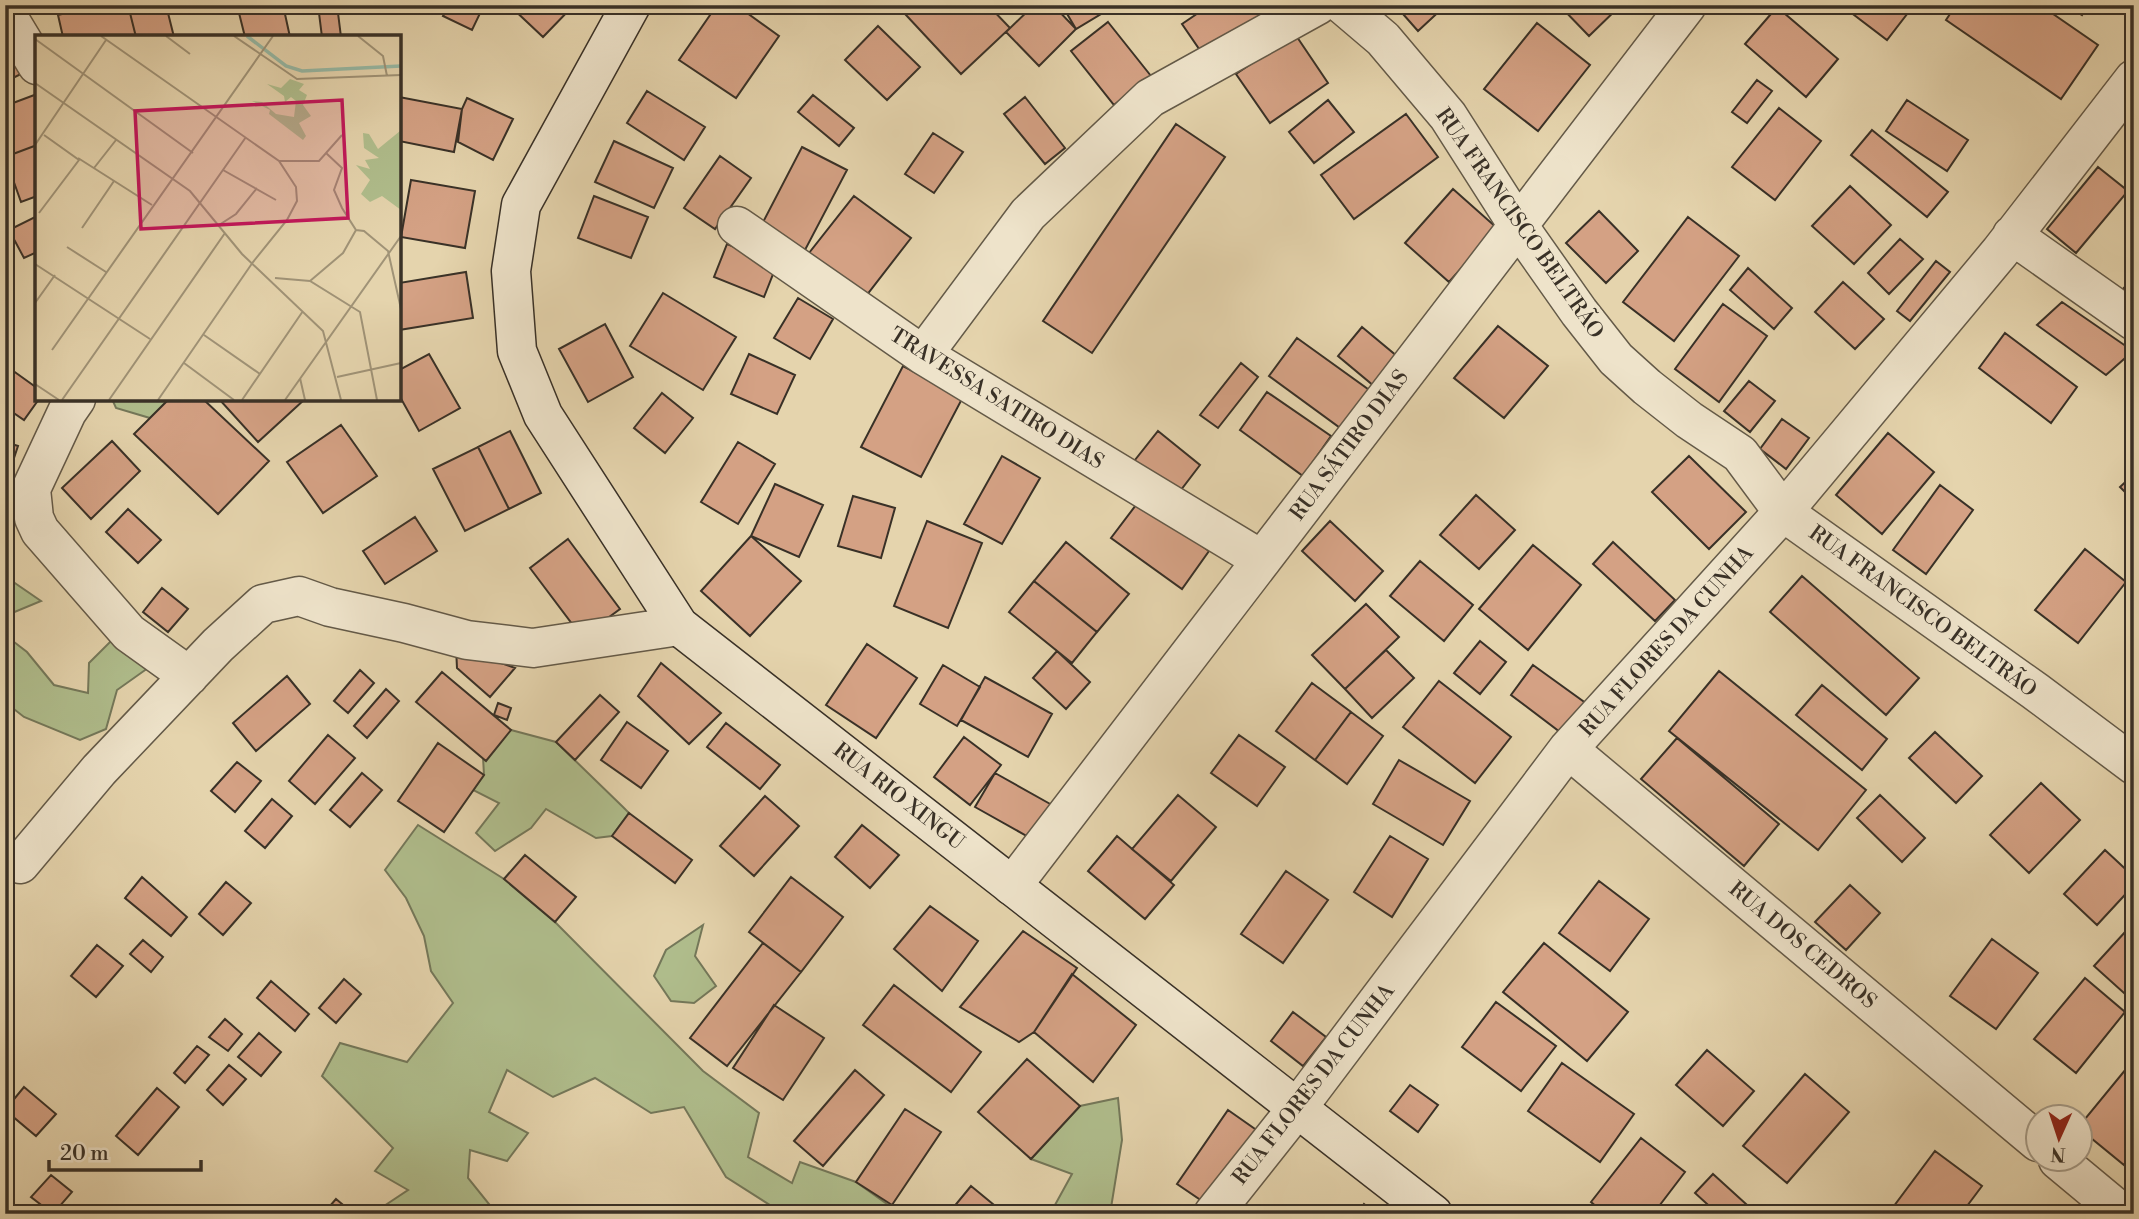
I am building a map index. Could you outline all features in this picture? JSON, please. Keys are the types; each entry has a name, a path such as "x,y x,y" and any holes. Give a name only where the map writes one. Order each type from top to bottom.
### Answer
{"street":[{"name":"RUA RIO XINGU","path":"631,5 521,205 511,271 517,351 543,415 679,626 1433,1214"},
{"path":"923,355 1028,214 1150,98 1318,5"},
{"name":"RUA FRANCISCO BELTRÃO","path":"1343,5 1383,39 1448,116 1517,224 1616,359 1689,420 1740,454 1783,512 2035,691 2134,765"},
{"name":"RUA SÁTIRO DIAS","path":"1012,886 1687,5"},
{"path":"5,12 35,62"},
{"name":"RUA FLORES DA CUNHA","path":"1213,1214 1298,1107 1568,748 1783,512 2012,235 2134,79"},
{"name":"TRAVESSA SATIRO DIAS","path":"737,226 923,355 1262,560"},
{"path":"2012,235 2134,321"},
{"path":"75,401 31,489 34,518 54,549 129,633 189,676"},
{"path":"20,864 99,770 218,645 263,604 299,596 330,607 467,640 533,648 679,626"},
{"name":"RUA DOS CEDROS","path":"1568,748 2024,1130"},
{"path":"2075,1174 2123,1214"}],"green space":[{"path":"113,401 167,401 150,418 116,408"},
{"path":"6,577 41,601 5,616"},
{"path":"5,635 27,652 54,685 88,693 89,663 113,639 148,668 117,690 106,729 80,740 24,717 5,702"},
{"path":"511,730 556,742 629,813 612,836 596,838 546,809 531,828 495,851 476,833 499,803 473,790 484,775 483,757"},
{"path":"418,825 504,879 555,922 703,1071 759,1113 748,1157 792,1183 800,1162 856,1182 901,1214 784,1214 726,1177 684,1107 651,1113 595,1078 553,1097 507,1070 489,1112 528,1133 507,1161 470,1150 468,1178 489,1204 482,1214 372,1214 408,1190 375,1171 393,1148 322,1076 340,1043 407,1062 453,1003 431,971 424,936 406,898 385,870"},
{"path":"703,925 695,956 716,986 694,1003 671,1001 654,976 666,950"},
{"path":"1118,1098 1122,1140 1110,1214 1050,1214 1072,1174 1031,1159 1080,1106"}],"building":[{"path":"99,5 128,5 136,35 63,35 58,15"},
{"path":"128,5 166,5 174,35 136,35"},
{"path":"237,5 283,5 290,35 244,35"},
{"path":"318,5 337,5 341,35 322,35"},
{"path":"449,5 484,5 472,30 443,16"},
{"path":"509,5 574,5 543,37"},
{"path":"717,5 736,5 779,36 736,98 679,60"},
{"path":"917,5 988,5 1010,28 961,74 906,15"},
{"path":"1034,5 1053,5 1076,29 1039,66 1006,32"},
{"path":"1078,5 1116,5 1076,29 1066,12"},
{"path":"1210,5 1265,5 1271,14 1206,59 1182,24"},
{"path":"1395,5 1446,5 1418,31"},
{"path":"1559,5 1621,5 1589,36"},
{"path":"1841,5 1914,5 1887,40"},
{"path":"1956,5 2040,5 2098,45 2061,99 1946,20"},
{"path":"2066,5 2088,5 2082,15"},
{"path":"1777,7 1838,59 1806,97 1745,44"},
{"path":"1108,22 1151,76 1114,105 1071,51"},
{"path":"1537,23 1590,65 1538,131 1484,89"},
{"path":"878,26 920,67 887,100 845,60"},
{"path":"1295,34 1328,83 1270,123 1236,74"},
{"path":"5,35 23,73 5,82"},
{"path":"1757,80 1772,91 1747,123 1732,112"},
{"path":"647,91 705,127 684,160 627,123"},
{"path":"35,95 35,146 5,157 5,106"},
{"path":"813,95 854,128 839,146 798,112"},
{"path":"401,97 462,109 454,152 401,141"},
{"path":"1025,97 1065,148 1045,164 1004,114"},
{"path":"467,98 513,119 493,160 458,142 462,109"},
{"path":"1328,100 1354,132 1314,163 1289,132"},
{"path":"1907,100 1968,140 1947,171 1886,131"},
{"path":"1779,108 1821,141 1775,200 1732,167"},
{"path":"1406,114 1438,157 1354,219 1321,175"},
{"path":"1176,124 1225,157 1092,353 1043,321"},
{"path":"1872,130 1948,192 1927,217 1851,155"},
{"path":"933,133 963,152 934,193 905,174"},
{"path":"614,141 673,168 654,208 595,182"},
{"path":"35,146 35,197 21,202 5,157"},
{"path":"802,147 847,170 805,250 761,226"},
{"path":"720,156 751,178 715,229 684,208"},
{"path":"2098,167 2128,191 2076,253 2047,229"},
{"path":"411,180 475,191 465,248 401,237"},
{"path":"1850,186 1891,225 1854,264 1812,226"},
{"path":"1453,189 1497,228 1449,282 1405,243"},
{"path":"594,196 648,217 631,258 578,238"},
{"path":"854,196 911,238 866,296 809,253"},
{"path":"1599,211 1638,251 1606,283 1566,243"},
{"path":"35,217 35,253 24,258 9,230"},
{"path":"1688,217 1739,256 1674,341 1623,302"},
{"path":"1900,239 1923,259 1889,294 1868,273"},
{"path":"727,244 777,264 764,297 714,277"},
{"path":"1936,261 1950,272 1910,321 1897,311"},
{"path":"1748,268 1792,308 1774,329 1730,290"},
{"path":"466,272 473,318 401,330 401,283"},
{"path":"2134,277 2134,298 2123,289"},
{"path":"1843,282 1884,319 1855,349 1815,312"},
{"path":"663,293 736,337 703,390 630,346"},
{"path":"798,298 833,319 810,359 774,338"},
{"path":"2062,302 2133,351 2106,375 2037,325"},
{"path":"1723,304 1767,336 1719,402 1675,369"},
{"path":"605,324 633,377 588,402 559,349"},
{"path":"1498,326 1548,366 1504,418 1454,378"},
{"path":"1362,327 1404,362 1380,391 1338,356"},
{"path":"2005,333 2077,387 2051,423 1979,368"},
{"path":"1297,338 1372,392 1343,430 1269,376"},
{"path":"429,354 460,408 419,431 401,399 401,369"},
{"path":"749,354 795,375 777,414 731,394"},
{"path":"1241,363 1258,377 1218,428 1200,415"},
{"path":"5,365 35,387 35,401 38,401 24,420 5,407"},
{"path":"903,366 963,397 921,477 861,447"},
{"path":"1749,381 1775,401 1750,432 1724,411"},
{"path":"1267,392 1331,436 1303,476 1240,430"},
{"path":"662,393 693,418 665,453 634,428"},
{"path":"167,401 205,401 269,461 218,514 134,434"},
{"path":"221,401 303,401 258,442"},
{"path":"1782,419 1809,438 1786,469 1760,449"},
{"path":"341,425 377,476 323,513 287,462"},
{"path":"510,431 541,493 509,509 478,447"},
{"path":"1158,431 1200,465 1174,499 1131,465"},
{"path":"1888,433 1934,472 1882,534 1836,495"},
{"path":"112,441 140,471 91,519 62,488"},
{"path":"5,442 18,446 7,479 5,478"},
{"path":"738,442 775,464 738,524 701,502"},
{"path":"478,447 509,509 465,531 433,469"},
{"path":"1002,456 1040,478 1002,544 964,524"},
{"path":"1689,456 1746,512 1709,549 1652,492"},
{"path":"2134,474 2134,501 2120,487"},
{"path":"775,484 823,505 799,557 751,536"},
{"path":"1940,485 1973,510 1926,574 1893,550"},
{"path":"1476,495 1515,530 1479,569 1440,535"},
{"path":"853,496 895,508 881,558 838,546"},
{"path":"1139,501 1209,551 1182,589 1111,538"},
{"path":"128,509 161,540 138,563 106,532"},
{"path":"415,517 437,551 385,584 363,551"},
{"path":"927,521 982,543 948,628 894,606"},
{"path":"1330,521 1383,571 1355,601 1302,551"},
{"path":"751,536 801,581 750,636 701,591"},
{"path":"568,539 620,609 582,637 530,568"},
{"path":"1066,542 1129,594 1097,632 1034,581"},
{"path":"1613,542 1675,600 1655,621 1593,564"},
{"path":"1533,545 1581,585 1528,650 1479,609"},
{"path":"2085,549 2126,582 2078,643 2035,610"},
{"path":"1420,561 1473,605 1444,641 1390,596"},
{"path":"1802,576 1919,678 1886,715 1770,612"},
{"path":"1034,581 1097,632 1072,663 1009,612"},
{"path":"162,588 188,609 168,632 143,612"},
{"path":"1366,604 1399,637 1345,689 1312,655"},
{"path":"1480,641 1506,662 1480,694 1454,673"},
{"path":"867,644 917,678 876,738 826,705"},
{"path":"456,647 515,668 490,697 457,668"},
{"path":"1386,650 1414,678 1372,718 1345,689"},
{"path":"1057,651 1090,682 1066,709 1033,678"},
{"path":"661,663 721,713 689,744 638,696"},
{"path":"943,665 980,687 957,726 920,704"},
{"path":"1533,665 1587,704 1564,735 1511,695"},
{"path":"360,670 374,683 348,713 334,701"},
{"path":"1719,671 1866,790 1818,850 1669,731"},
{"path":"442,672 511,730 486,761 416,702"},
{"path":"287,676 310,704 256,751 233,723"},
{"path":"985,677 1052,714 1028,757 961,720"},
{"path":"1439,681 1511,737 1475,783 1403,727"},
{"path":"1312,683 1351,712 1315,760 1276,731"},
{"path":"1822,685 1887,739 1862,770 1796,715"},
{"path":"386,689 399,701 367,738 354,726"},
{"path":"600,695 619,712 575,760 556,742"},
{"path":"498,703 511,708 507,720 494,715"},
{"path":"1351,712 1383,736 1347,784 1315,760"},
{"path":"627,722 668,751 641,788 601,760"},
{"path":"726,723 780,765 760,789 707,747"},
{"path":"1935,732 1982,776 1956,803 1909,758"},
{"path":"328,735 355,758 315,804 289,781"},
{"path":"1239,735 1285,767 1257,806 1211,773"},
{"path":"964,737 1001,765 970,805 934,777"},
{"path":"1677,738 1779,824 1744,866 1641,779"},
{"path":"438,743 484,775 444,832 398,801"},
{"path":"1399,760 1470,801 1443,845 1373,804"},
{"path":"237,762 261,781 235,812 211,791"},
{"path":"362,773 382,790 350,827 330,810"},
{"path":"995,773 1052,805 1032,839 975,807"},
{"path":"2041,783 2080,820 2029,873 1990,835"},
{"path":"1178,795 1216,827 1171,881 1132,849"},
{"path":"1880,795 1925,838 1902,862 1857,818"},
{"path":"765,796 799,826 754,876 720,846"},
{"path":"272,799 292,816 265,848 245,831"},
{"path":"629,813 692,860 675,883 612,836"},
{"path":"862,825 899,855 870,888 835,857"},
{"path":"1117,836 1174,885 1145,919 1088,871"},
{"path":"1390,836 1428,859 1392,917 1354,892"},
{"path":"2105,850 2134,877 2134,885 2097,925 2064,894"},
{"path":"525,855 576,897 555,922 504,879"},
{"path":"1286,871 1328,900 1283,963 1241,934"},
{"path":"142,877 187,917 171,936 125,898"},
{"path":"791,877 843,917 801,972 749,932"},
{"path":"1599,881 1649,919 1610,971 1559,933"},
{"path":"226,882 251,903 223,935 199,914"},
{"path":"1850,885 1880,913 1846,950 1815,922"},
{"path":"930,906 978,941 942,991 894,949"},
{"path":"1023,931 1077,968 1034,1032 1019,1042 960,1007"},
{"path":"2126,931 2134,938 2134,1002 2094,966"},
{"path":"1992,939 2038,973 1996,1029 1950,996"},
{"path":"143,940 163,957 151,972 130,954"},
{"path":"763,943 801,972 727,1066 690,1038"},
{"path":"1544,943 1628,1012 1587,1061 1503,992"},
{"path":"97,945 123,966 96,997 71,976"},
{"path":"1072,974 1136,1025 1093,1082 1034,1032"},
{"path":"2085,978 2125,1012 2076,1073 2034,1039"},
{"path":"344,979 361,994 336,1023 319,1008"},
{"path":"271,981 309,1014 295,1031 257,998"},
{"path":"894,985 981,1052 951,1092 863,1025"},
{"path":"1496,1002 1556,1046 1521,1091 1462,1047"},
{"path":"774,1005 824,1038 783,1100 733,1068"},
{"path":"1293,1012 1326,1037 1303,1066 1271,1041"},
{"path":"225,1019 242,1034 228,1051 209,1037"},
{"path":"259,1033 281,1052 261,1076 238,1057"},
{"path":"197,1046 209,1055 185,1083 174,1073"},
{"path":"1707,1050 1754,1091 1723,1126 1676,1085"},
{"path":"1027,1059 1080,1106 1031,1159 978,1112"},
{"path":"1562,1063 1634,1114 1600,1162 1528,1111"},
{"path":"229,1065 246,1079 223,1105 207,1090"},
{"path":"2126,1069 2134,1076 2134,1153 2124,1165 2094,1140 2094,1108"},
{"path":"855,1070 884,1095 823,1166 794,1141"},
{"path":"1805,1074 1849,1112 1787,1183 1743,1146"},
{"path":"1410,1085 1438,1105 1418,1132 1390,1111"},
{"path":"24,1087 56,1114 36,1136 5,1110"},
{"path":"157,1088 179,1107 138,1155 116,1136"},
{"path":"905,1109 941,1132 892,1205 856,1182"},
{"path":"1228,1110 1265,1136 1214,1209 1177,1184"},
{"path":"1641,1138 1685,1172 1653,1214 1605,1214 1591,1202"},
{"path":"1935,1151 1982,1186 1961,1214 1888,1214"},
{"path":"1713,1174 1757,1214 1718,1214 1695,1193"},
{"path":"51,1175 72,1192 53,1214 31,1197"},
{"path":"971,1186 1005,1214 948,1214"},
{"path":"336,1199 354,1214 323,1214"},
{"path":"1364,1204 1377,1214 1357,1214"}]}
